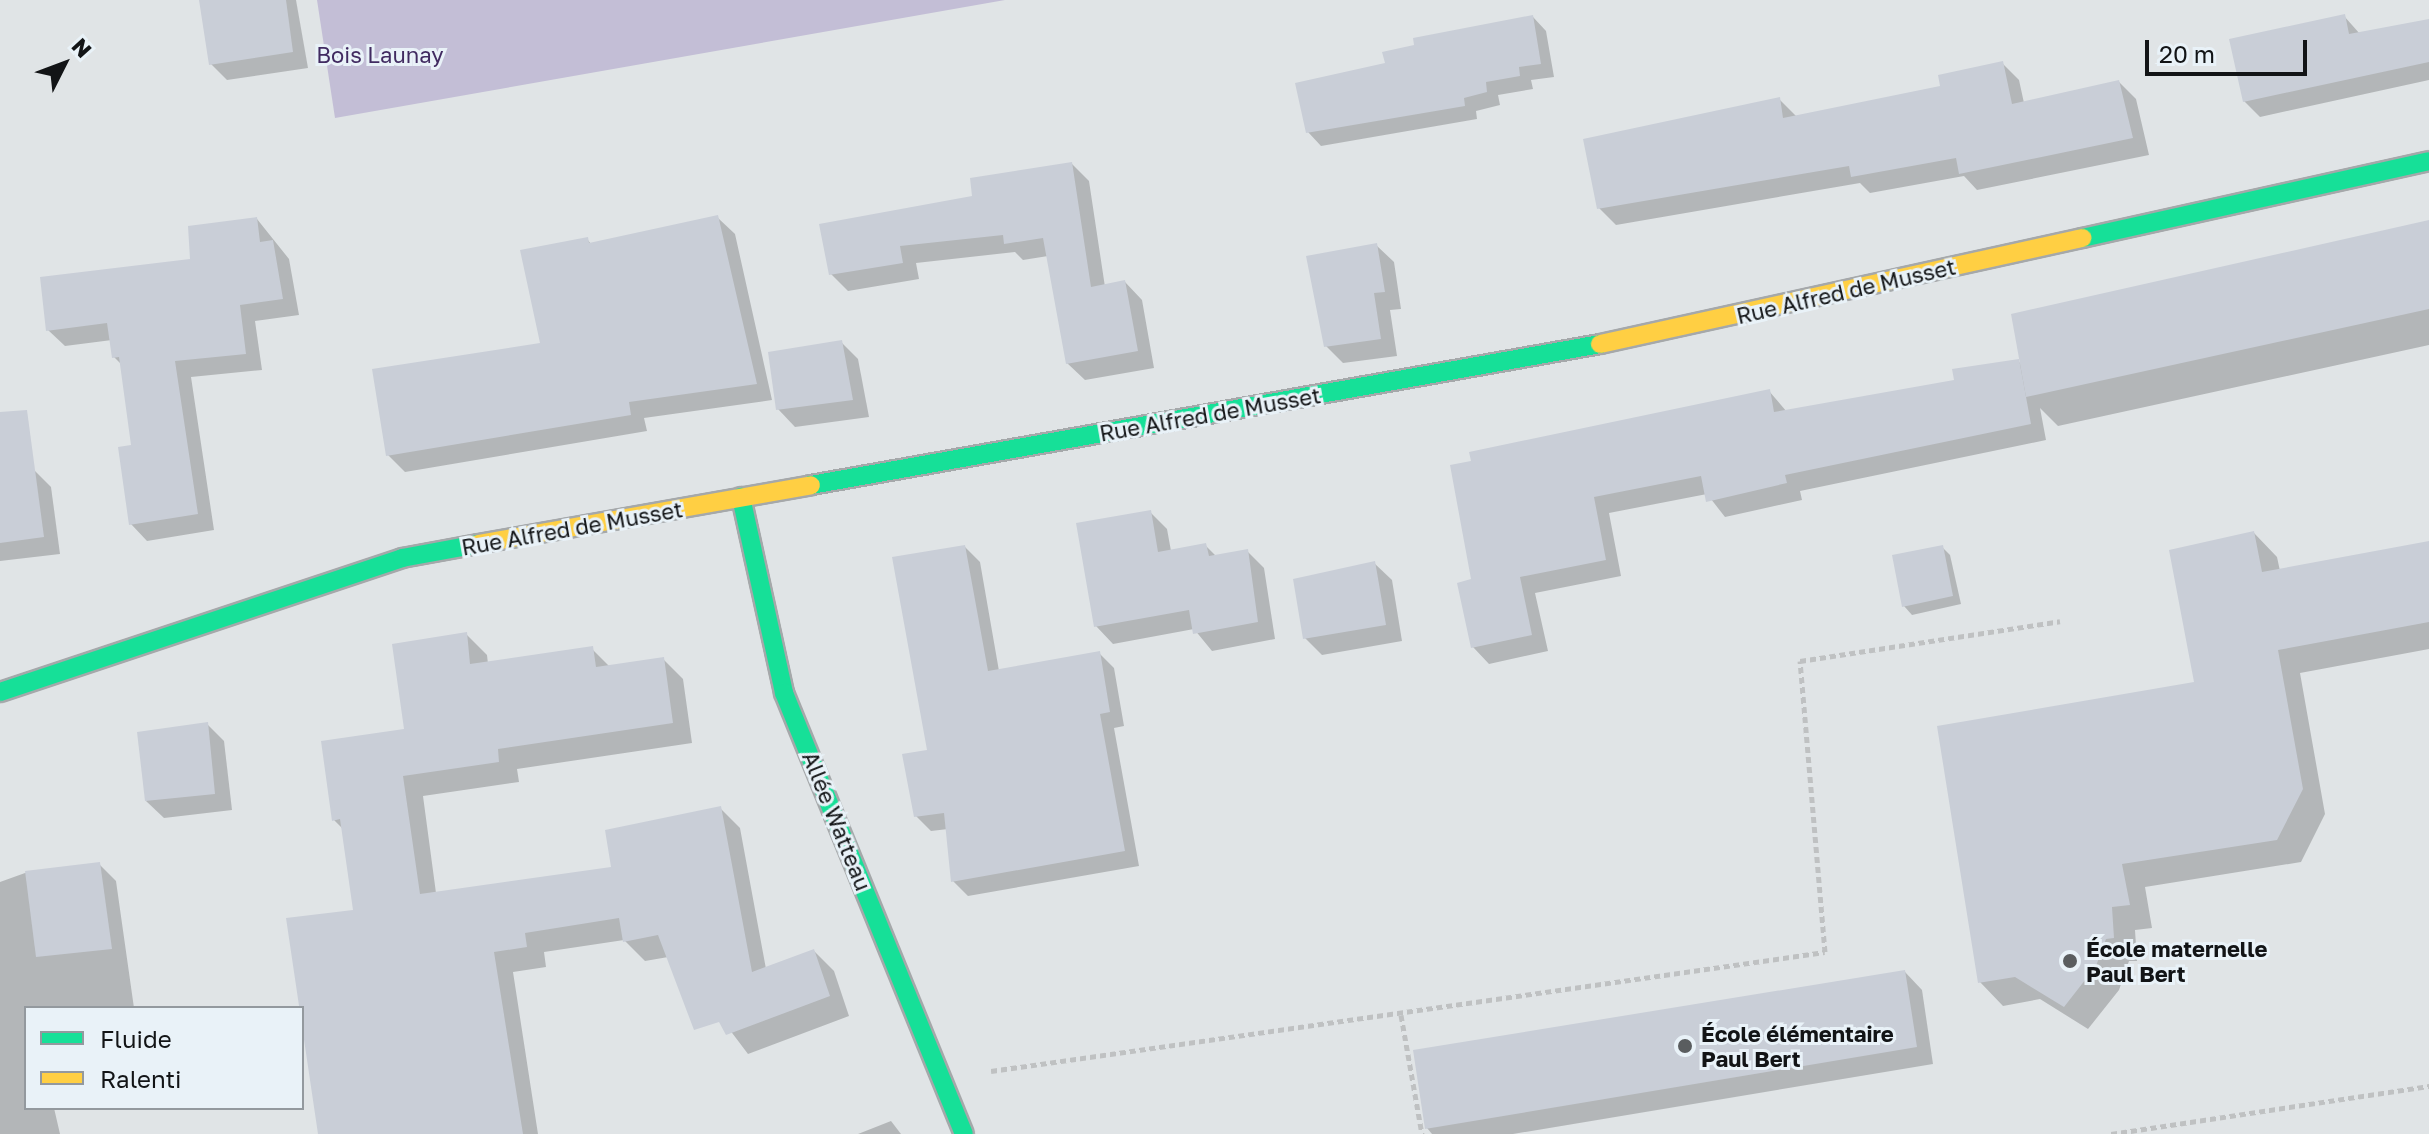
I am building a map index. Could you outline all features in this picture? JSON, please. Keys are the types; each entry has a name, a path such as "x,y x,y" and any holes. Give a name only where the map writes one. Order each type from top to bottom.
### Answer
{"street":[{"name":"Rue Alfred de Musset","path":"0,692 402,558 1643,336 2429,161"},
{"name":"Allée Watteau","path":"741,497 784,693 964,1134"}],"path":[{"path":"942,1077 1401,1015 1825,952 1800,661 2060,621"},
{"path":"1401,1015 1422,1134"},
{"path":"2111,1134 2429,1086"}],"green space":[{"name":"Bois Launay","path":"317,0 1005,0 335,118"}],"building":[{"path":"199,0 286,0 293,52 209,65"},
{"path":"2345,14 2349,34 2429,19 2429,62 2243,102 2229,39"},
{"path":"1533,15 1541,64 1519,67 1520,76 1486,82 1487,92 1464,98 1465,106 1306,133 1295,83 1385,63 1382,52 1414,45 1413,38"},
{"path":"2003,61 2012,104 2119,80 2133,138 1959,174 1956,158 1851,177 1849,166 1597,209 1583,139 1780,97 1783,118 1940,86 1938,75"},
{"path":"1072,162 1091,287 1125,280 1138,351 1066,364 1043,238 1004,244 1003,235 900,246 903,263 829,275 819,224 972,196 970,178"},
{"path":"718,215 757,384 629,402 631,415 386,456 372,369 540,343 520,250 588,237 589,243"},
{"path":"257,217 260,242 273,240 283,299 240,305 246,354 175,361 198,514 129,525 118,447 131,445 119,357 112,358 107,323 46,331 40,277 190,259 188,226"},
{"path":"2429,220 2429,309 2026,397 2011,314"},
{"path":"1377,243 1385,292 1374,293 1381,339 1324,347 1306,256"},
{"path":"842,340 853,400 776,410 768,352"},
{"path":"2019,359 2031,424 1785,475 1787,483 1706,502 1701,476 1594,497 1606,560 1520,577 1532,635 1471,648 1457,583 1471,579 1450,465 1471,461 1469,452 1770,389 1774,412 1954,380 1952,369"},
{"path":"27,410 44,537 0,543 0,412"},
{"path":"1151,510 1158,552 1206,543 1209,556 1248,549 1258,622 1193,634 1189,610 1094,627 1076,523"},
{"path":"2254,531 2262,572 2429,541 2429,622 2278,650 2303,789 2277,840 2122,864 2130,905 2112,907 2114,938 2106,939 2096,966 2064,1007 2015,977 1978,983 1937,726 2194,682 2169,550"},
{"path":"965,545 988,671 1100,651 1110,712 1100,714 1125,851 951,882 944,813 914,817 902,754 927,750 892,557"},
{"path":"1943,545 1953,596 1902,607 1892,555"},
{"path":"1375,561 1386,625 1303,639 1293,579"},
{"path":"467,632 470,664 593,646 596,667 664,657 673,723 498,749 499,762 403,776 420,894 611,867 605,830 721,806 752,972 814,949 830,996 726,1035 719,1022 694,1030 658,935 623,942 619,918 525,933 527,947 494,952 523,1134 318,1134 304,1040 304,1006 299,1006 286,918 353,910 340,819 332,821 321,741 404,729 392,644"},
{"path":"208,722 215,794 145,801 137,732"},
{"path":"100,862 112,949 36,957 25,871"},
{"path":"1905,970 1917,1047 1425,1129 1413,1050"}],"traffic: fast":[{"path":"2082,238 2429,161"},
{"path":"811,485 1600,344"},
{"path":"741,497 784,693 964,1134"},
{"path":"0,692 402,558 478,544"}],"traffic: slow":[{"path":"1600,344 2082,238"},
{"path":"478,544 811,485"}],"place":[{"name":"École maternelle Paul Bert","path":"2070,961"},
{"name":"École élémentaire Paul Bert","path":"1685,1046"}]}
